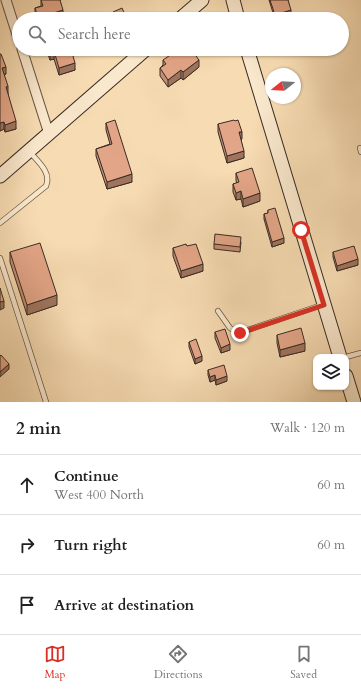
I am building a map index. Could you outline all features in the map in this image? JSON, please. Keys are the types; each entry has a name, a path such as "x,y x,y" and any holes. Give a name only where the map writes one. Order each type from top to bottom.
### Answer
{"street":[{"path":"6,0 12,19"},
{"path":"188,12 202,0"},
{"path":"233,0 236,12"},
{"path":"24,56 49,134"},
{"path":"0,176 138,56"},
{"path":"250,56 339,354"},
{"path":"349,386 354,402"}],"lane":[{"path":"0,223 46,186 46,171 29,151"},
{"path":"0,258 46,402"},
{"path":"218,310 230,328 240,333 324,305"},
{"path":"349,356 361,353"}],"building":[{"path":"41,0 60,0 63,10 57,12 36,12 35,8 43,6"},
{"path":"270,0 288,0 291,10 285,12 274,12"},
{"path":"122,8 124,12 113,12"},
{"path":"0,54 6,67 2,68 8,86 6,87 16,121 5,125 4,122 0,123"},
{"path":"55,56 73,56 75,63 59,68"},
{"path":"169,56 196,56 199,60 183,72 181,70 168,80 160,68 166,64 163,60"},
{"path":"115,120 132,174 107,182 96,149 112,144 106,123"},
{"path":"238,120 242,132 239,132 244,151 227,156 218,124"},
{"path":"252,168 260,193 243,199 241,191 236,193 233,184 239,182 236,173"},
{"path":"275,208 284,238 272,242 264,214 268,213 268,210"},
{"path":"215,234 241,237 240,247 214,244"},
{"path":"40,243 57,295 27,305 10,252"},
{"path":"186,244 187,246 196,244 203,264 181,271 173,248"},
{"path":"354,246 358,259 337,266 333,252"},
{"path":"0,288 4,301 0,302"},
{"path":"301,328 305,343 280,350 277,335"},
{"path":"225,329 230,344 221,348 215,332"},
{"path":"196,339 202,356 195,359 189,342"},
{"path":"1,355 9,364 0,372 0,356"},
{"path":"224,365 227,376 216,380 215,375 210,377 208,370"}],"route":[{"path":"240,333 324,305 301,230"}]}
